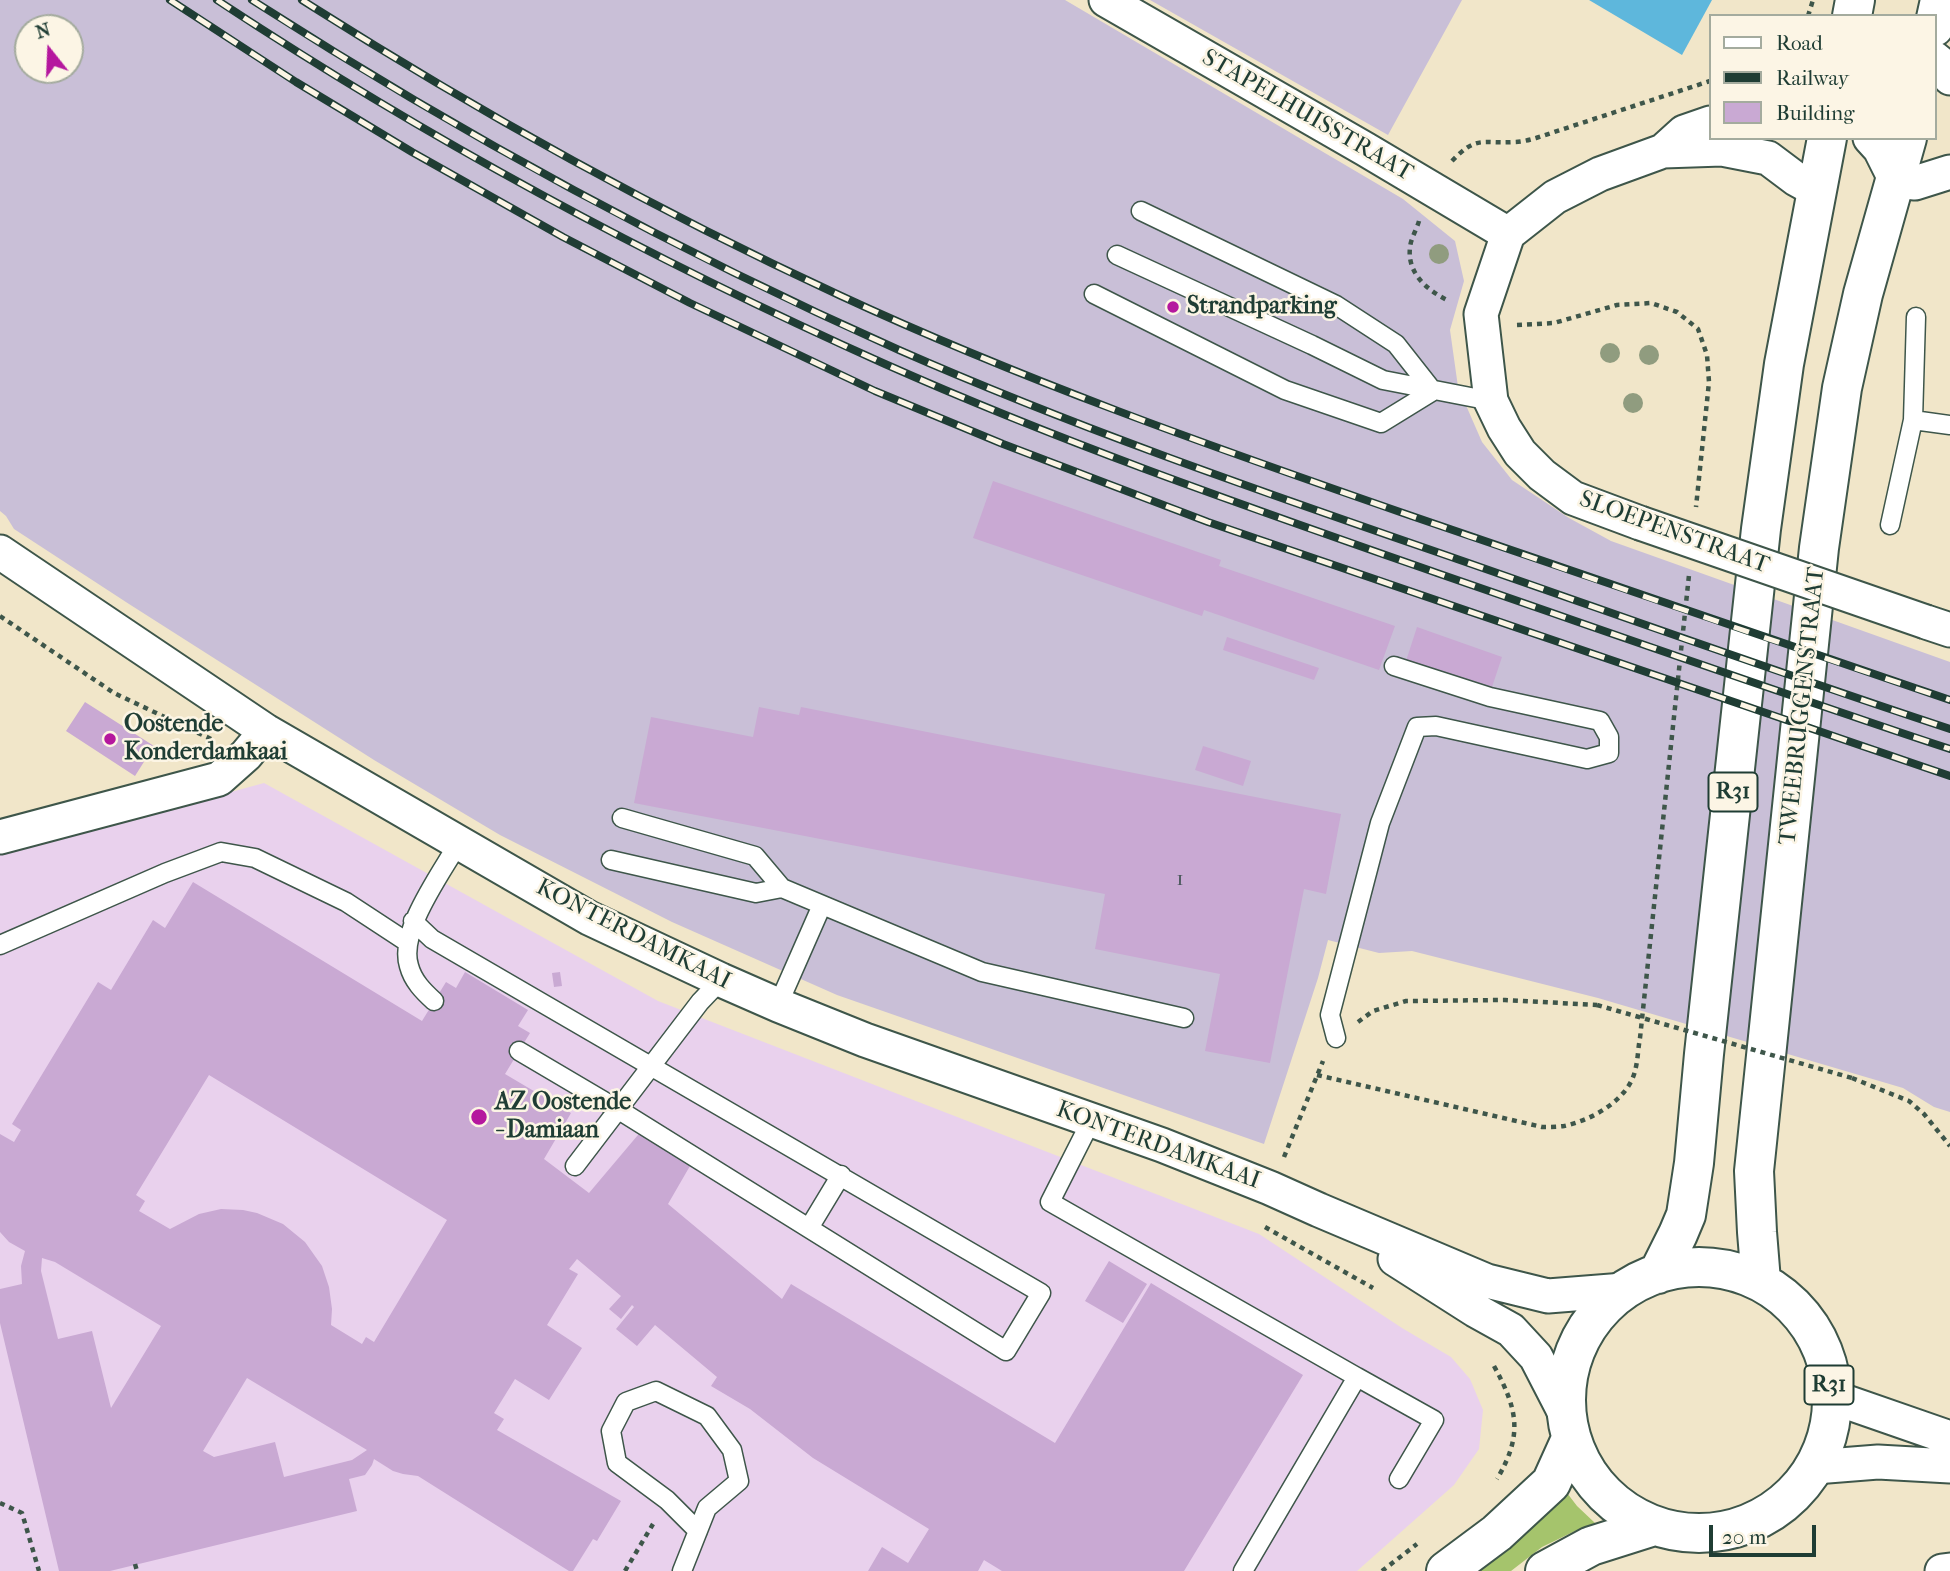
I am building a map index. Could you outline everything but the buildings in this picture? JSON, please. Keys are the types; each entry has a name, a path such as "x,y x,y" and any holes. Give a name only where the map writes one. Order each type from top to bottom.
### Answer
{"main road":[{"path":"1936,18 1940,0"},
{"name":"R31","path":"1658,1274 1686,1215 1694,1163 1761,529 1784,364 1827,140"},
{"name":"TWEEBRUGGENSTRAAT","path":"1761,1281 1754,1171 1819,548 1842,388 1863,294 1906,140"},
{"name":"R31","path":"1446,1571 1497,1533 1551,1483 1569,1429 1568,1379 1578,1343 1598,1311 1624,1290 1658,1274 1694,1266 1725,1269 1761,1281 1782,1295 1800,1313 1822,1350 1832,1397 1824,1450 1804,1482 1771,1511 1742,1526 1695,1534 1651,1527 1618,1505 1587,1475 1569,1429"},
{"name":"R31","path":"1545,1571 1591,1546 1651,1527"}],"street":[{"name":"STAPELHUISSTRAAT","path":"1106,0 1508,234"},
{"path":"1936,60 1945,67 1950,78"},
{"path":"1664,151 1684,132 1708,123"},
{"path":"1872,140 1880,149 1896,180 1915,183 1950,172"},
{"path":"1508,234 1555,197 1600,174 1664,151 1722,149 1768,158 1816,190"},
{"name":"SLOEPENSTRAAT","path":"1508,234 1480,314 1491,401 1520,453 1542,475 1573,498 1938,626"},
{"name":"KONTERDAMKAAI","path":"0,552 256,743 459,842 589,918 778,1006 865,1040 1162,1145 1487,1281 1548,1296 1624,1290"},
{"path":"0,836 219,779 256,743"},
{"name":"KONTERDAMKAAI","path":"1319,1210 1475,1310 1511,1330 1536,1357 1569,1429"},
{"path":"1832,1397 1950,1437"},
{"path":"1815,1467 1878,1462 1950,1466"},
{"path":"1942,1571 1950,1570"}],"lane":[{"path":"1141,211 1336,305 1396,344 1433,391"},
{"path":"1117,254 1383,380 1491,401"},
{"path":"1094,295 1285,390 1381,424 1433,391"},
{"path":"1890,525 1913,419 1916,317"},
{"path":"1913,419 1950,425"},
{"path":"1336,1038 1331,1015 1371,853 1417,727 1436,726 1587,759 1609,753 1609,737 1600,721 1490,697 1394,666"},
{"path":"622,818 755,856 782,888 982,972 1185,1018"},
{"path":"434,1001 417,985 408,965 407,942 413,921 459,842"},
{"path":"0,945 165,873 221,852 255,858 312,885 346,902 407,942"},
{"path":"611,860 756,893 782,888"},
{"path":"778,1006 822,905"},
{"path":"413,921 432,939 1041,1293 1006,1351 619,1110 519,1051"},
{"path":"575,1166 700,1002 721,980"},
{"path":"1091,1121 1050,1202 1434,1420 1399,1479"},
{"path":"809,1228 841,1175"},
{"path":"1243,1571 1357,1377"},
{"path":"682,1571 698,1531 707,1508 738,1481 732,1450 707,1416 656,1391 626,1402 611,1431 617,1463 667,1500 698,1531"}],"path":[{"path":"1695,519 1709,382 1707,355 1699,329 1677,312 1651,303 1617,305 1554,323 1517,325 1480,314 1435,294 1418,279 1410,259 1411,241 1434,190 1450,163 1464,148 1477,141 1515,143 1536,138 1708,82"},
{"path":"1317,1074 1542,1127 1562,1127 1584,1120 1608,1107 1624,1091 1635,1073 1640,1038 1689,574"},
{"path":"0,616 114,693 256,743"},
{"path":"1270,1188 1317,1074 1336,1038 1373,1011 1406,1001 1506,1000 1597,1005 1852,1078 1909,1101 1924,1114 1950,1146"},
{"path":"625,1571 667,1500"},
{"path":"0,1503 22,1513 39,1571"},
{"path":"135,1564 137,1571"}],"shaded area":[{"path":"0,0 1065,0 1403,199 1455,241 1464,281 1450,330 1458,387 1482,442 1512,480 1569,518 1611,541 1950,662 1950,1112 1934,1107 1903,1088 1598,998 1412,951 1379,953 1328,940 1264,1144 837,995 672,922 500,835 374,760 14,529 0,511"},
{"path":"1150,0 1462,0 1388,135"},
{"name":"AZ Oostende - Damiaan","path":"264,783 658,1001 1259,1234 1451,1357 1470,1379 1483,1410 1479,1449 1454,1485 1357,1571 0,1571 0,855"}],"green space":[{"path":"1564,1489 1595,1523 1542,1547 1511,1571 1474,1571 1532,1527 1545,1515"}],"water":[{"path":"1589,0 1712,0 1682,55"}],"railway":[{"path":"170,0 296,82 412,152 563,237 690,303 875,391 1003,444 1208,522 1950,776"},
{"path":"217,0 378,101 544,196 713,283 885,364 1021,421 1228,499 1950,749"},
{"path":"252,0 409,97 569,187 732,272 899,350 1106,434 1246,485 1950,729"},
{"path":"302,0 499,119 633,193 839,295 978,356 1260,463 1950,700"}],"place":[{"name":"Strandparking","path":"1173,307"},
{"name":"Oostende Konderdamkaai","path":"110,739"},
{"name":"AZ Oostende - Damiaan","path":"479,1117"}]}
